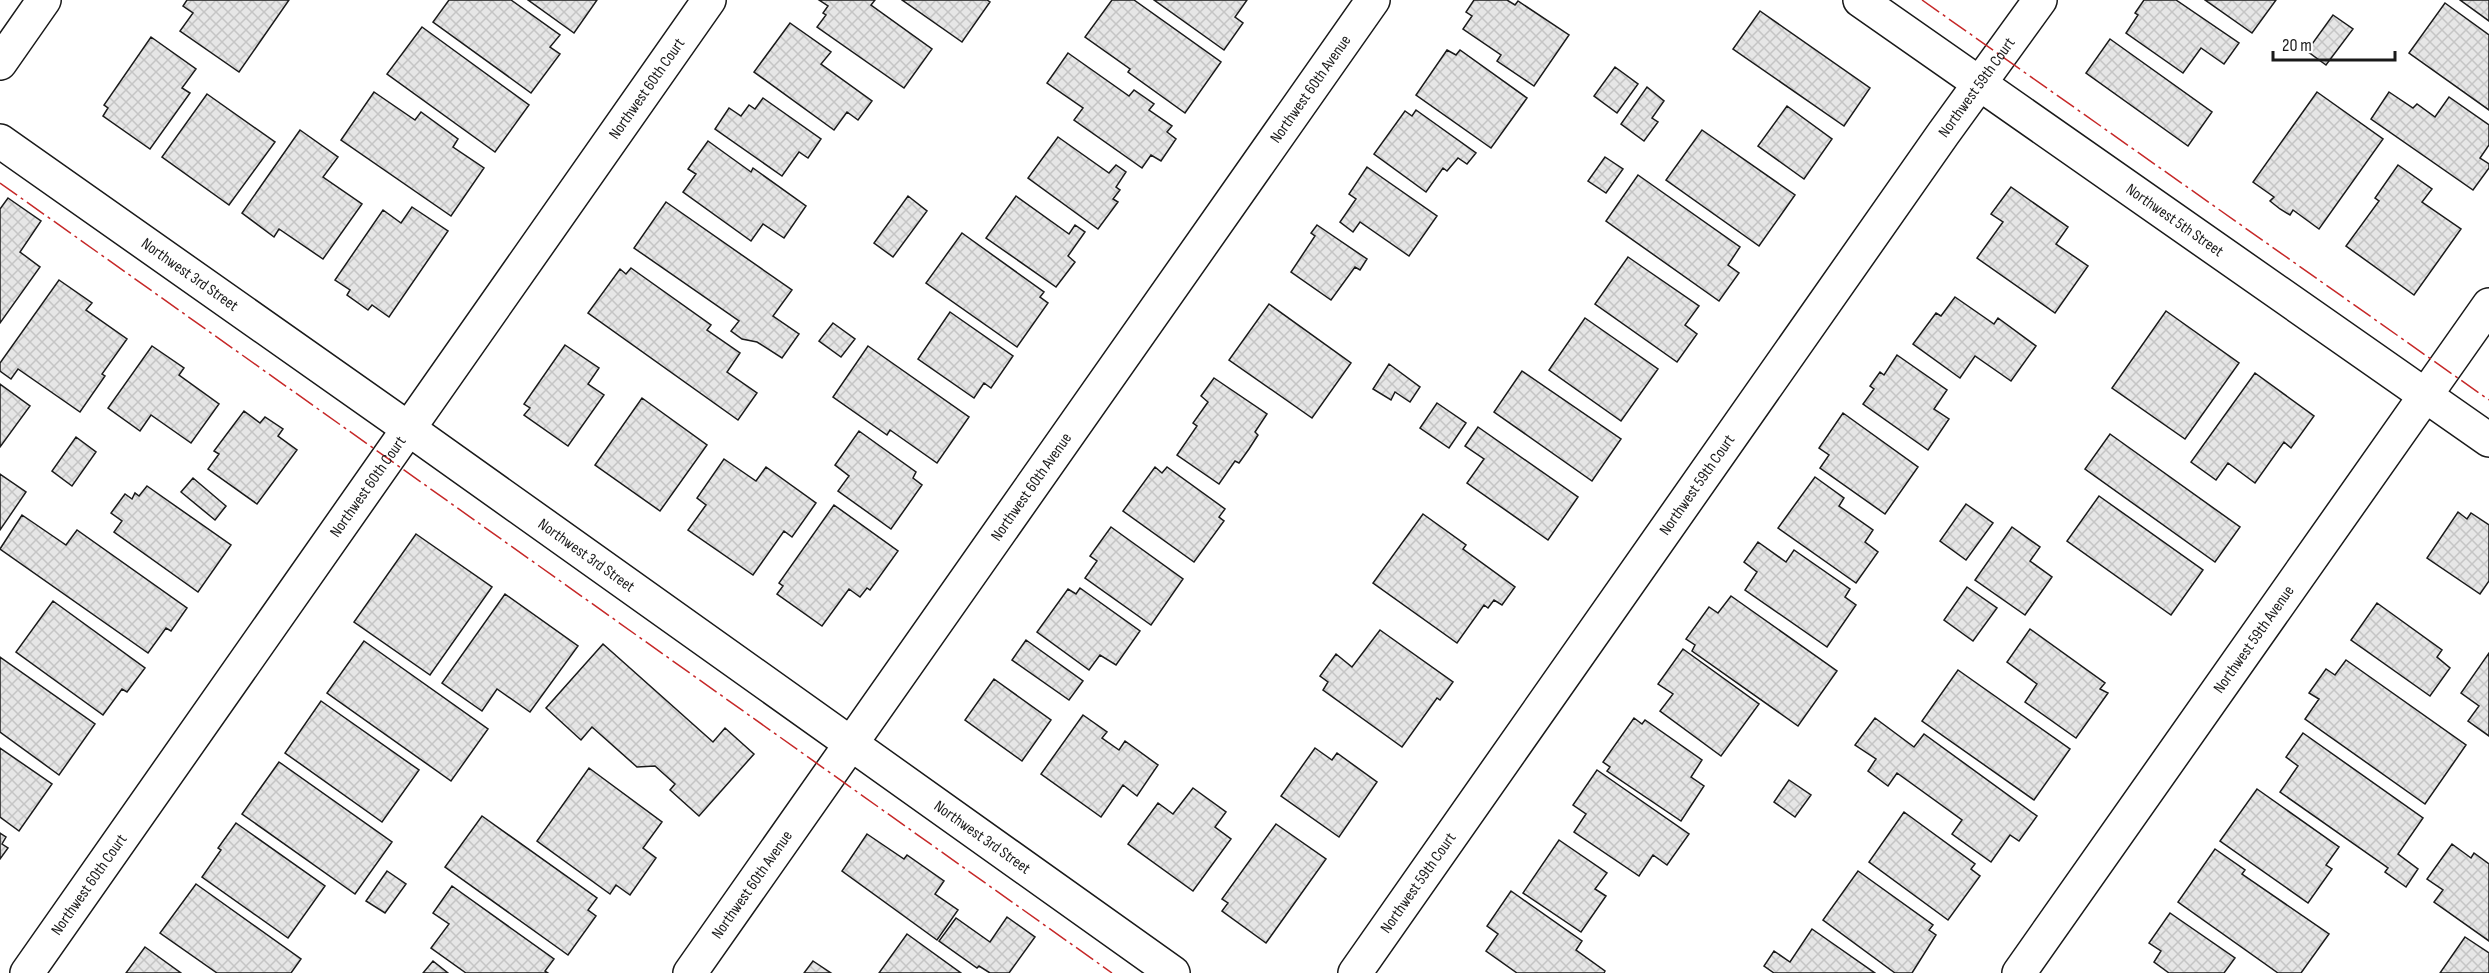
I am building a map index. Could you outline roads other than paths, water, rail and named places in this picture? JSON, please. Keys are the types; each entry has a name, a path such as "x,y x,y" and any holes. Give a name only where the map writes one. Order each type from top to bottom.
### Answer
{"street":[{"path":"0,63 44,0"},
{"name":"Northwest 60th Court","path":"27,973 709,0"},
{"name":"Northwest 60th Avenue","path":"690,973 1372,0"},
{"name":"Northwest 5th Street","path":"1860,0 2489,440"},
{"name":"Northwest 59th Court","path":"1355,973 2040,0"},
{"name":"Northwest 3rd Street","path":"0,141 410,429 1173,973"},
{"name":"Northwest 59th Avenue","path":"2019,973 2489,305"}]}
